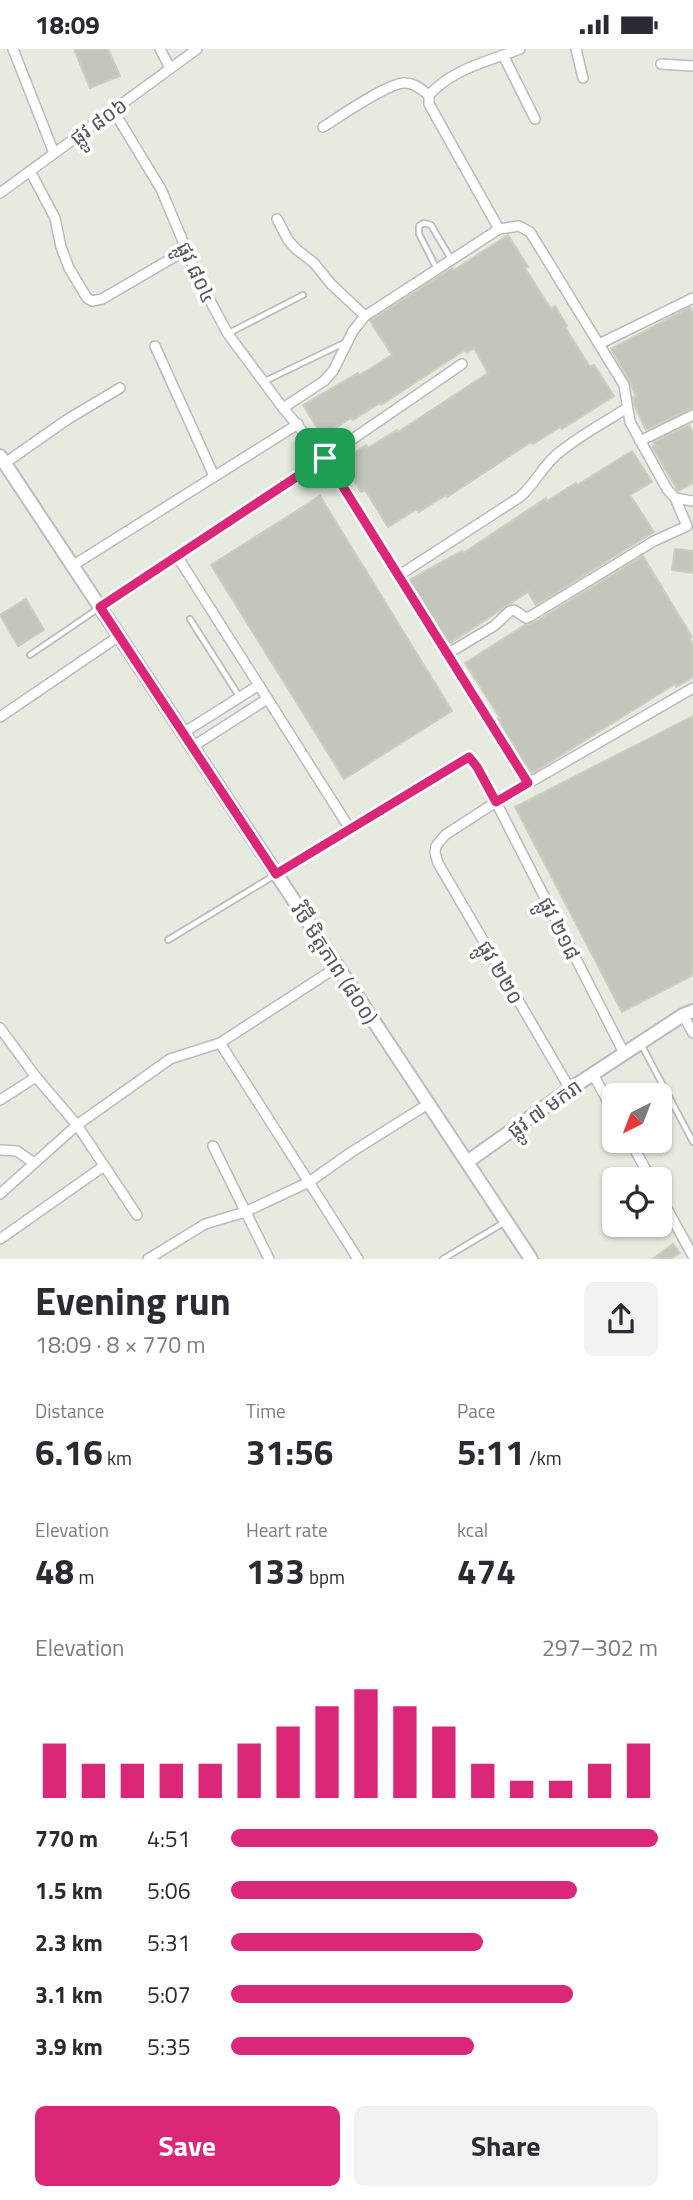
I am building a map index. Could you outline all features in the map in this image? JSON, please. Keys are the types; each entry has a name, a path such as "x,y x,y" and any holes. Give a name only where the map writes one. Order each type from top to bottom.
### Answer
{"main road":[{"name":"វិថី មិត្តភាព (៨០០)","path":"2,460 531,1258"},
{"name":"ផ្លូវ ៧ មករា","path":"467,1162 570,1089 688,1013"}],"street":[{"path":"13,49 54,153"},
{"path":"160,49 170,68"},
{"name":"ផ្លូវ ៨០៦","path":"2,188 30,171 197,49"},
{"path":"429,95 455,74 476,63 520,49"},
{"path":"576,49 583,78"},
{"path":"503,55 535,119"},
{"path":"661,64 693,66"},
{"path":"323,127 403,82 415,85 429,95"},
{"path":"429,95 429,104 499,229"},
{"name":"ផ្លូវ ៨០៤","path":"113,110 161,189 200,282 228,334 283,408 325,458 528,783"},
{"path":"30,171 55,218 69,268 86,298 92,301 102,299 187,250"},
{"path":"276,219 296,249 314,263 331,284 365,316"},
{"path":"283,408 324,381 333,371 347,342 365,316 499,229 519,226 530,232 624,384 629,422 667,489 675,498 693,537"},
{"path":"599,344 693,297"},
{"path":"155,346 214,476"},
{"path":"100,607 462,364"},
{"path":"2,460 120,388"},
{"path":"398,576 520,496 533,485 560,451 627,408"},
{"path":"640,442 693,415"},
{"path":"72,566 298,424"},
{"path":"675,498 693,501"},
{"path":"447,654 495,626 510,611 514,610 526,618 531,616 654,541 687,526"},
{"path":"177,557 350,829 276,874"},
{"path":"0,717 119,636"},
{"path":"183,733 258,685"},
{"path":"496,802 693,688"},
{"path":"192,747 267,699"},
{"name":"ផ្លូវ ២១៨","path":"350,829 469,757 496,802 624,1053"},
{"name":"ផ្លូវ ២២០","path":"496,802 445,835 436,846 435,853 438,863 570,1089"},
{"path":"0,1193 77,1125 170,1059 220,1043 337,967"},
{"path":"688,1013 693,1033"},
{"path":"0,1028 36,1077 77,1125 136,1215"},
{"path":"220,1043 309,1182 351,1256"},
{"path":"593,1074 602,1091"},
{"path":"0,1100 36,1077"},
{"path":"148,1258 205,1224 245,1212 309,1182 428,1104"},
{"path":"213,1146 270,1258"},
{"path":"0,1150 17,1151 34,1163"},
{"path":"0,1239 104,1166"},
{"path":"672,1218 692,1257"}],"lane":[{"path":"437,269 419,234 419,226 424,223 431,225 452,260"},
{"path":"228,334 303,295"},
{"path":"263,382 347,342"},
{"path":"30,655 100,607"},
{"path":"190,619 240,697"},
{"path":"168,940 276,874"},
{"path":"640,1042 693,1142"},
{"path":"443,1258 507,1221"}],"building":[{"path":"74,49 108,49 120,76 90,88"},
{"path":"508,235 551,309 555,306 590,367 594,365 614,396 562,429 560,427 533,444 531,442 447,497 446,495 419,512 417,509 388,527 365,490 361,492 341,461 366,445 368,448 397,430 398,432 488,373 474,348 467,353 465,350 381,405 380,403 353,420 351,418 322,436 303,405 392,355 370,321"},
{"path":"690,307 693,312 693,408 646,430 634,405 633,397 636,396 630,382 611,349"},
{"path":"689,425 693,432 693,483 678,491 652,447 655,445 653,442"},
{"path":"632,451 652,482 630,495 654,532 536,605 528,592 449,644 409,580 462,551 463,553 546,498 547,501 576,483 577,485"},
{"path":"320,496 452,711 344,779 211,565"},
{"path":"675,549 693,551 693,573 672,570"},
{"path":"643,556 692,637 693,677 676,687 675,684 531,774 465,663"},
{"path":"26,599 44,630 18,646 0,615"},
{"path":"693,716 693,975 622,1012 515,807"},
{"path":"673,1244 680,1253 672,1258 654,1258"}],"route":[{"path":"325,458 528,783 496,802 469,757 276,874 100,607 325,458"}]}
